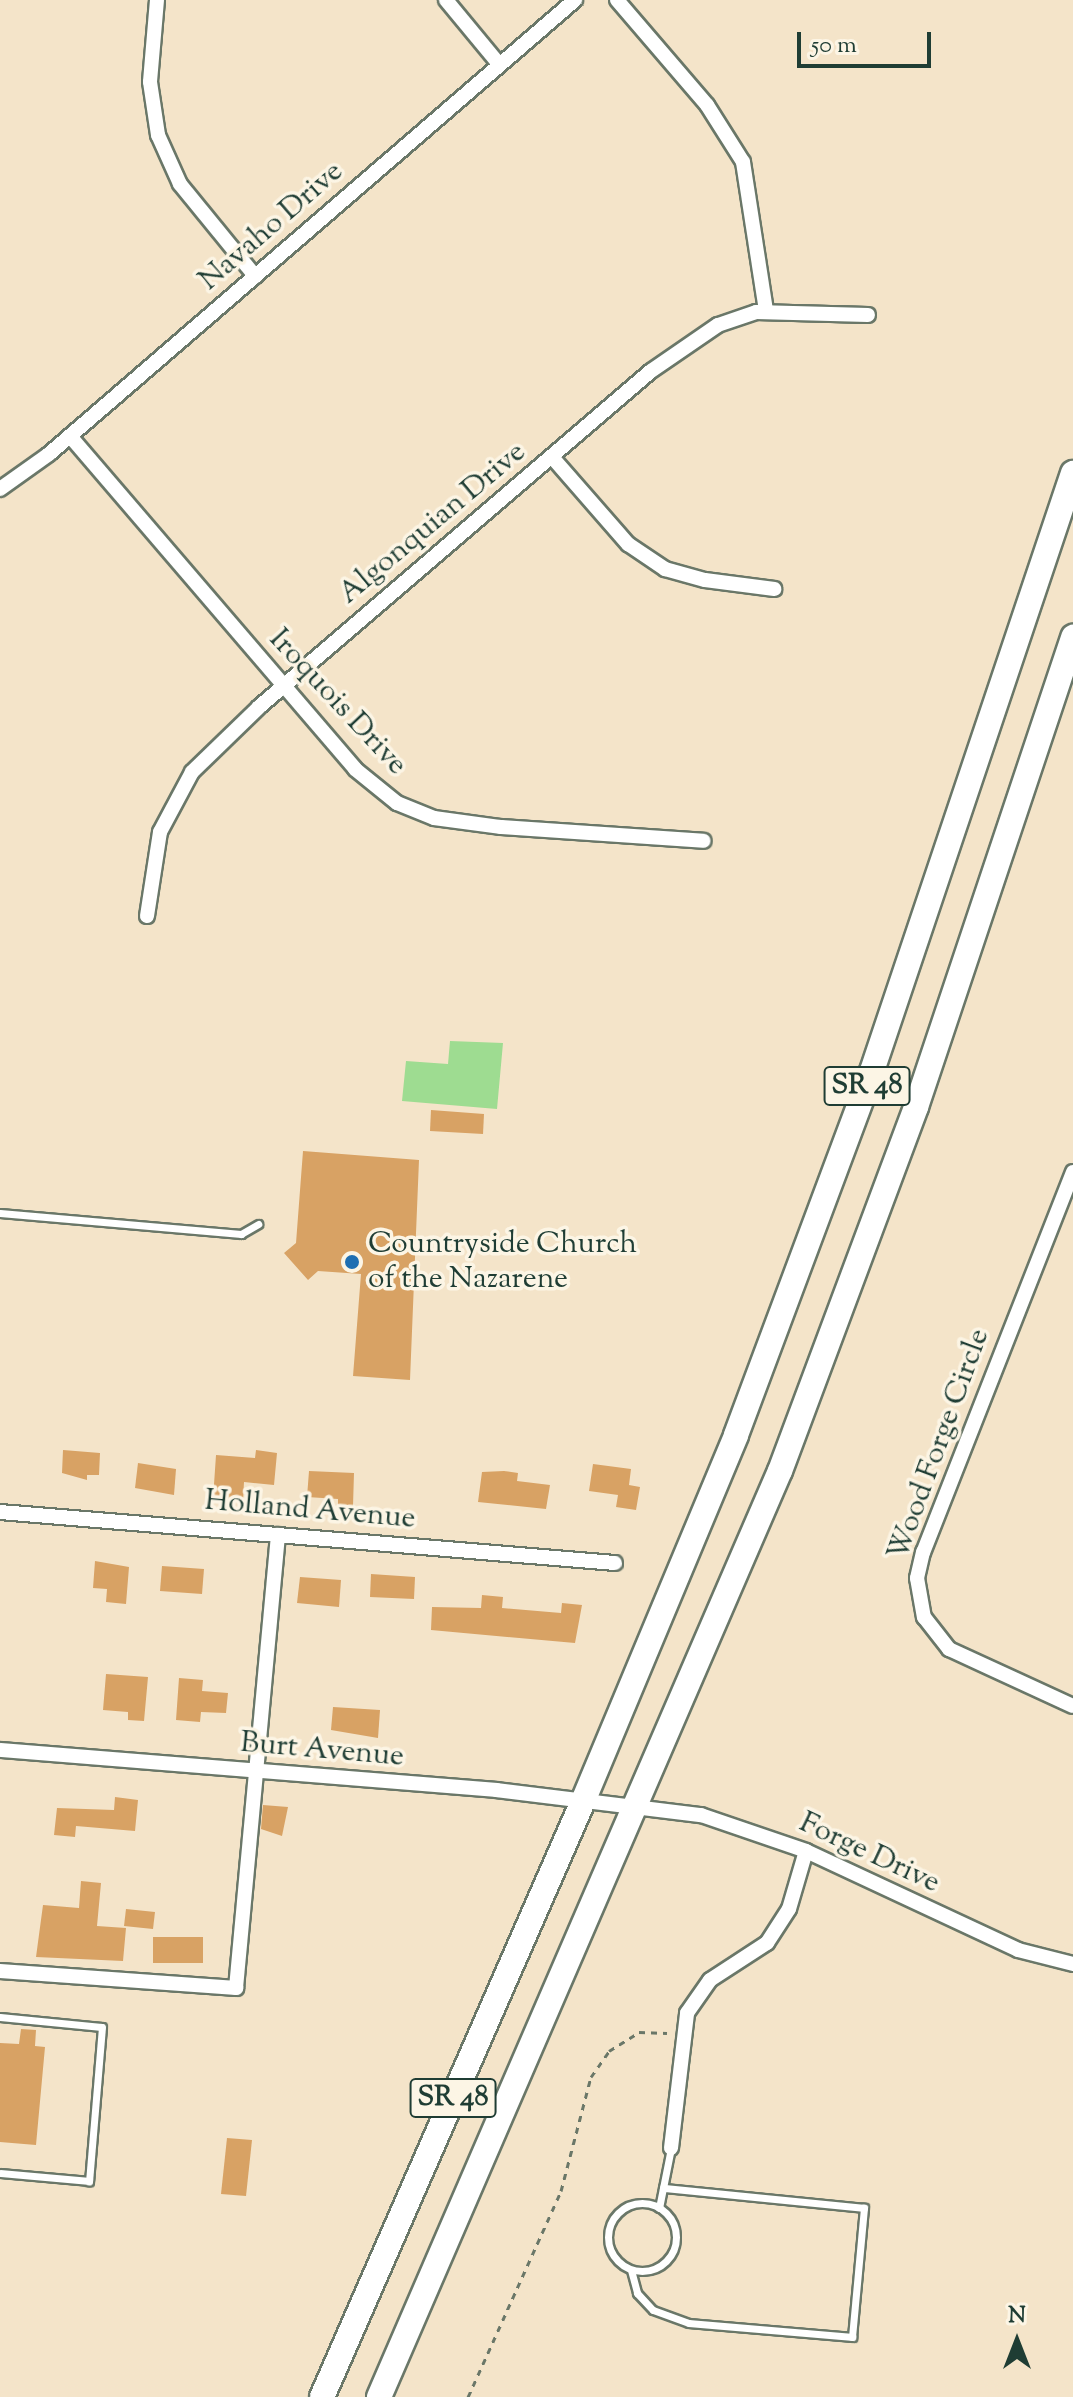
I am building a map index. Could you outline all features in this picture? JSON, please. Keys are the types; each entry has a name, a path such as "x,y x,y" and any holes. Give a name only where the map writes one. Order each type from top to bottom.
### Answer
{"highway":[{"name":"SR 48","path":"322,2397 584,1799 714,1491 817,1222 1073,473"},
{"name":"SR 48","path":"379,2397 639,1805 838,1321 960,982 1073,637"}],"street":[{"path":"157,0 150,82 158,135 180,184 255,276"},
{"path":"446,0 499,64"},
{"name":"Navaho Drive","path":"0,489 70,436 575,0"},
{"path":"617,0 724,126 743,162 766,310"},
{"name":"Algonquian Drive","path":"147,916 160,832 183,783 283,686 694,338 730,319 766,310 868,315"},
{"name":"Iroquois Drive","path":"70,436 355,769 409,809 501,827 704,841"},
{"path":"552,457 628,544 665,569 705,580 774,589"},
{"name":"Wood Forge Circle","path":"1073,1172 923,1552 917,1578 924,1617 949,1649 1073,1706"},
{"name":"Holland Avenue","path":"0,1512 615,1563"},
{"path":"0,1971 236,1988 260,1772 278,1535"},
{"name":"Burt Avenue","path":"0,1750 639,1805"},
{"name":"Forge Drive","path":"639,1805 701,1815 806,1851 1018,1950 1073,1964"},
{"path":"671,2148 683,2035 693,2001 710,1980 757,1952 783,1921 806,1851"}],"lane":[{"path":"0,1213 241,1234 258,1224"},
{"path":"0,2017 102,2027 89,2181 0,2173"},
{"path":"659,2208 671,2148"},
{"path":"631,2270 663,2265 675,2247 674,2224 659,2208 637,2203 611,2223 613,2256 631,2270 637,2293 653,2310 689,2323 852,2337 864,2208 663,2188"}],"path":[{"path":"468,2397 561,2191 591,2077 602,2058 643,2031 683,2035"}],"green space":[{"path":"450,1041 503,1043 497,1109 402,1101 406,1061 448,1064"}],"building":[{"path":"431,1110 484,1114 483,1134 430,1131"},
{"name":"Countryside Church of the Nazarene","path":"303,1151 419,1160 410,1380 353,1376 361,1274 318,1271 308,1280 284,1253 296,1243"},
{"path":"63,1450 100,1453 99,1475 87,1475 87,1480 62,1473"},
{"path":"256,1450 277,1453 274,1485 244,1482 243,1501 213,1499 216,1455 255,1458"},
{"path":"138,1463 176,1469 174,1495 135,1488"},
{"path":"593,1464 631,1469 629,1485 640,1487 636,1510 616,1507 618,1495 589,1491"},
{"path":"309,1471 354,1473 353,1506 338,1505 338,1499 307,1497"},
{"path":"482,1472 518,1473 517,1481 550,1485 546,1509 478,1502"},
{"path":"95,1561 129,1567 126,1604 106,1602 107,1589 93,1588"},
{"path":"162,1566 204,1569 202,1594 160,1591"},
{"path":"371,1574 415,1577 414,1599 370,1597"},
{"path":"300,1577 341,1580 339,1607 297,1603"},
{"path":"482,1595 503,1597 502,1608 561,1613 562,1603 582,1605 575,1643 431,1630 432,1607 481,1608"},
{"path":"106,1674 148,1677 144,1721 128,1720 128,1712 103,1710"},
{"path":"179,1678 203,1680 202,1691 228,1693 226,1713 201,1712 200,1722 176,1720"},
{"path":"333,1707 380,1710 378,1738 331,1730"},
{"path":"115,1797 138,1800 135,1831 76,1826 75,1837 54,1835 57,1808 114,1810"},
{"path":"263,1805 288,1807 282,1836 261,1829"},
{"path":"81,1881 101,1883 97,1926 126,1928 123,1961 36,1957 43,1905 79,1908"},
{"path":"126,1909 155,1912 153,1929 124,1926"},
{"path":"153,1937 203,1937 203,1963 153,1963"},
{"path":"21,2029 36,2030 35,2046 45,2047 36,2145 0,2142 0,2043 19,2044"},
{"path":"227,2138 252,2140 246,2196 221,2194"}],"place":[{"name":"Countryside Church of the Nazarene","path":"352,1262"}]}
